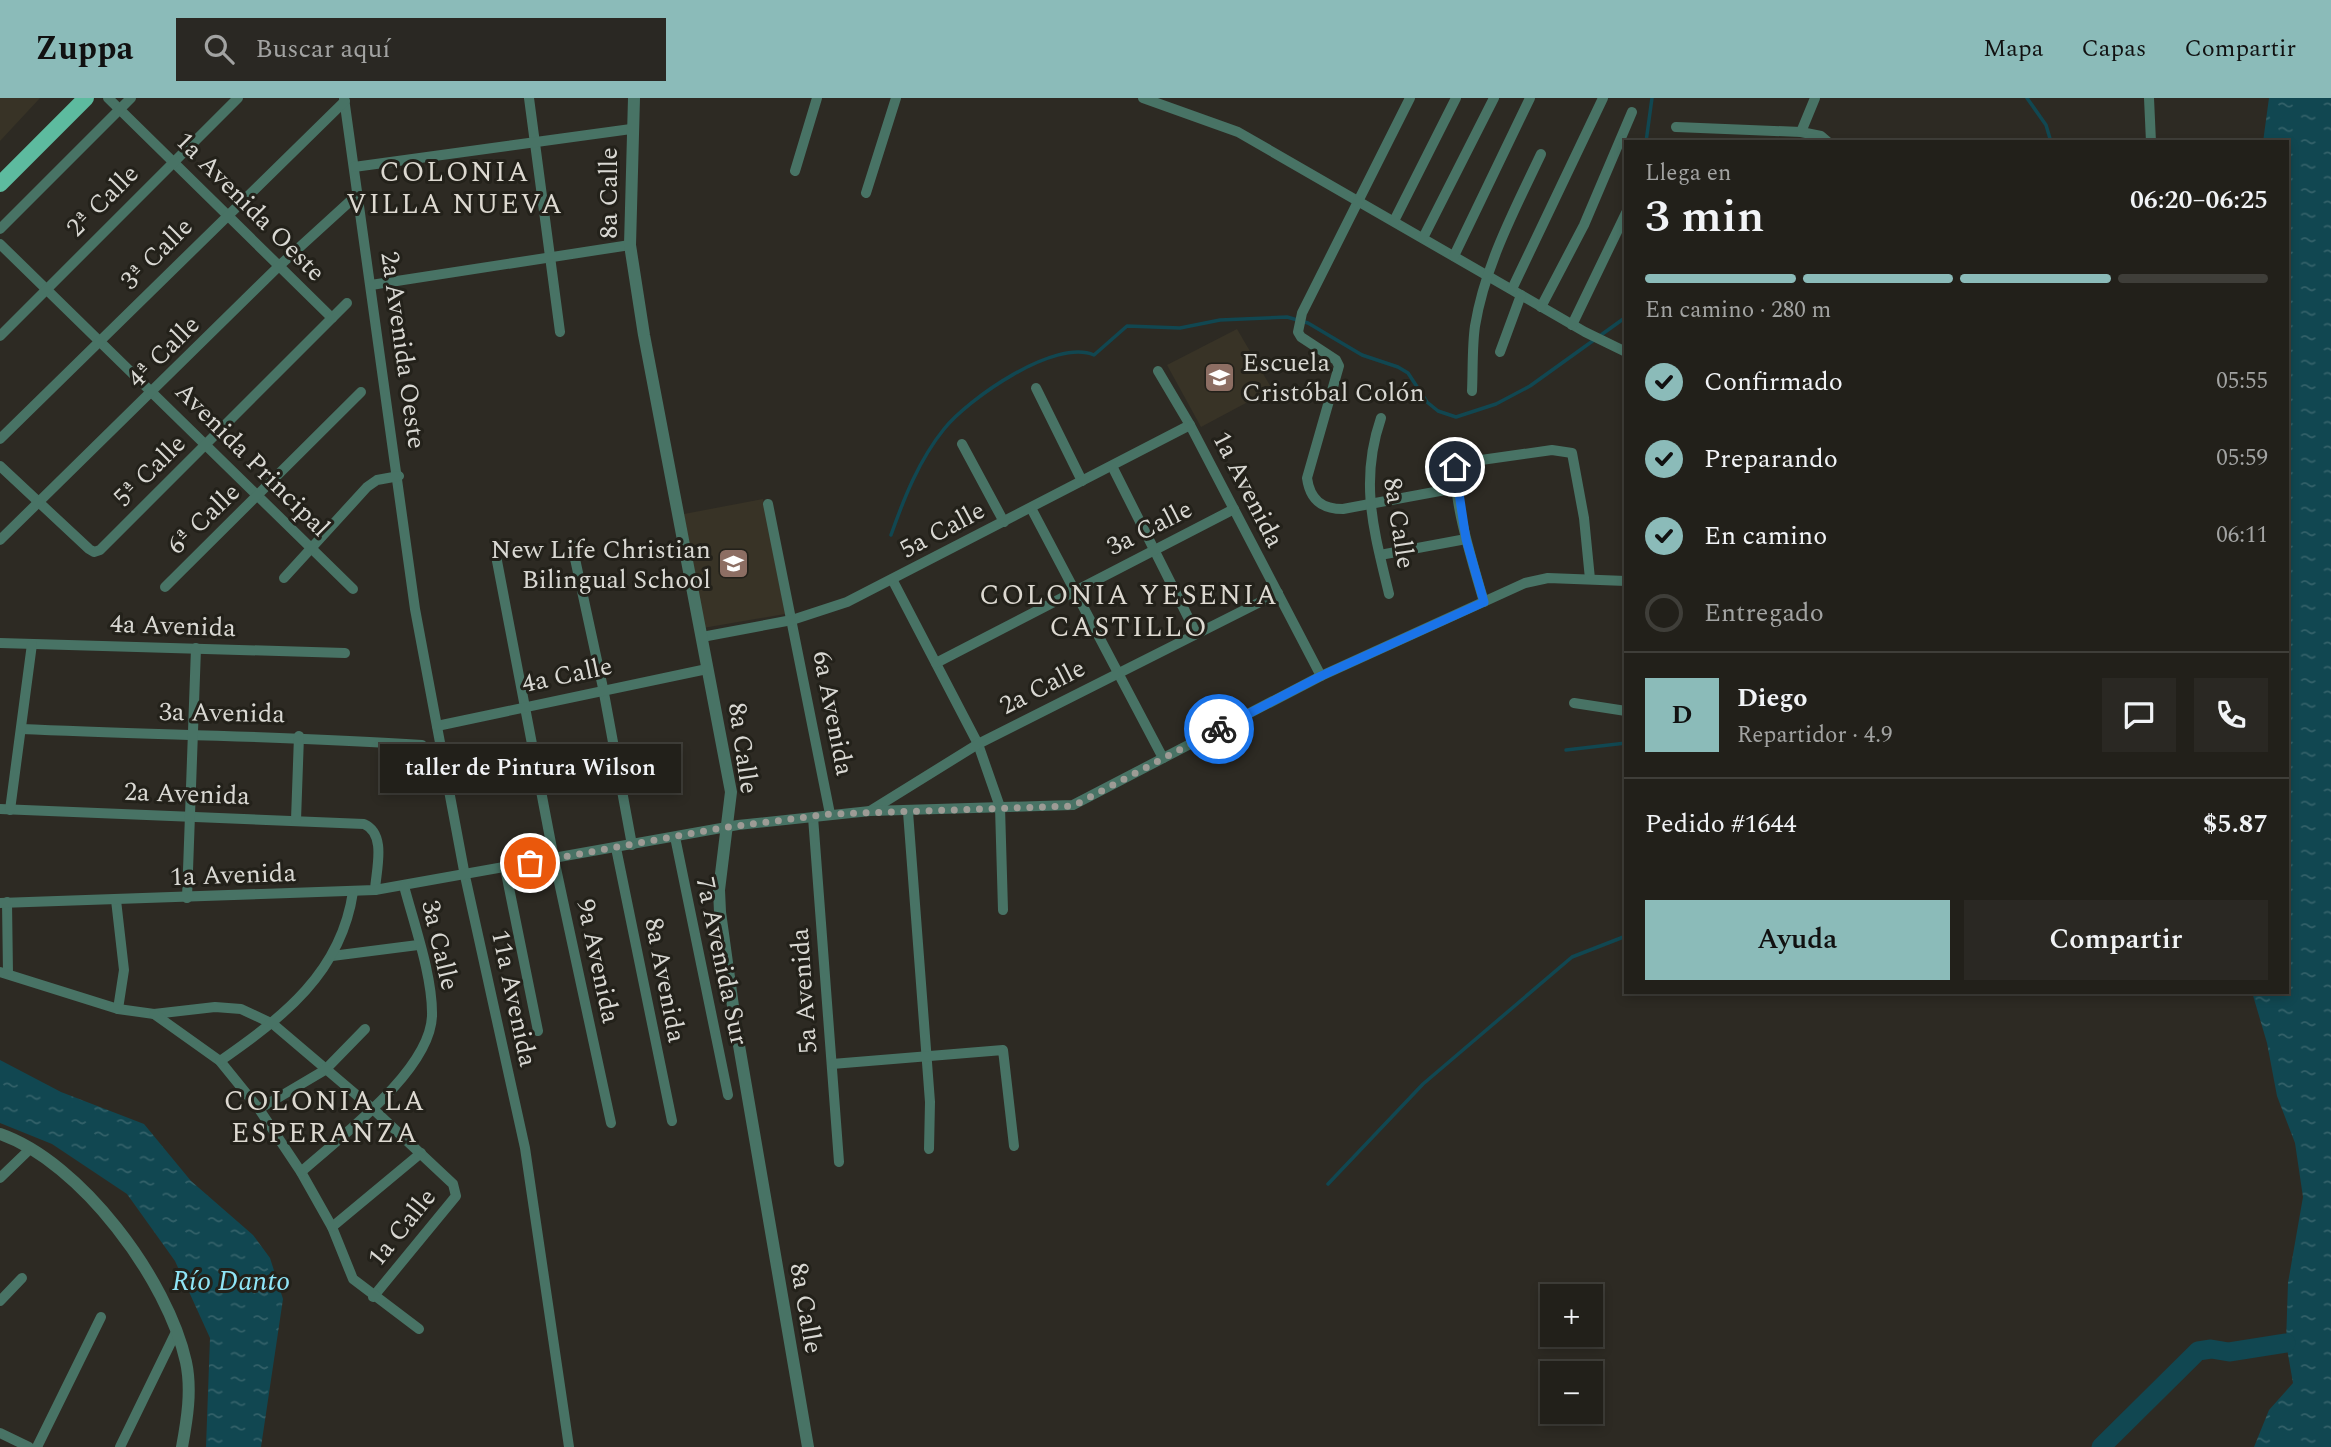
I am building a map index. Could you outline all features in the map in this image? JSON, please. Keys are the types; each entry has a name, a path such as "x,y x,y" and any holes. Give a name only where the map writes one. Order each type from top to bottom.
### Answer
{"main road":[{"path":"0,184 86,98"}],"street":[{"name":"1a Avenida Oeste","path":"108,98 332,318"},
{"path":"0,229 131,98"},
{"name":"2ª Calle","path":"0,336 238,98"},
{"path":"529,98 559,332"},
{"name":"8a Calle","path":"634,98 631,129 630,245 644,335 731,792 719,890 720,912 736,1028 808,1447"},
{"path":"795,171 817,98"},
{"path":"866,193 896,98"},
{"path":"1143,98 1238,132 1572,325 1624,351"},
{"path":"1410,98 1302,313 1299,327 1301,337 1336,360 1339,366 1307,478 1309,489 1317,503 1331,509 1456,488"},
{"path":"1394,221 1456,98"},
{"path":"1423,238 1494,98"},
{"path":"1454,256 1530,98"},
{"path":"1500,352 1516,292 1603,98"},
{"path":"1801,132 1815,98"},
{"path":"2149,98 2151,140"},
{"name":"2a Avenida Oeste","path":"344,99 399,476 415,609"},
{"name":"3ª Calle","path":"0,439 344,99"},
{"path":"1541,307 1584,225 1632,112"},
{"path":"1676,127 1801,132 1824,139"},
{"path":"354,167 631,129"},
{"path":"1472,391 1475,327 1488,276 1508,222 1541,154"},
{"name":"4ª Calle","path":"0,540 40,504 279,266 358,194"},
{"path":"1572,325 1624,218"},
{"name":"Avenida Principal","path":"0,244 353,589"},
{"path":"371,285 630,245"},
{"name":"5ª Calle","path":"40,504 89,549 94,552 100,550 347,303"},
{"name":"1a Avenida","path":"1158,371 1190,425 1321,676"},
{"path":"1036,388 1082,481"},
{"name":"6ª Calle","path":"164,587 361,392"},
{"name":"8a Calle","path":"1381,418 1368,465 1370,502 1389,594"},
{"name":"5a Calle","path":"702,637 792,620 847,601 893,580 1190,425"},
{"path":"962,444 1004,522"},
{"path":"1484,602 1466,539 1456,488 1454,473 1460,463 1552,450 1572,453 1584,518 1590,579"},
{"path":"0,466 40,504"},
{"path":"1112,466 1196,632"},
{"path":"284,578 367,487 377,480 399,476"},
{"path":"768,504 792,620"},
{"path":"1031,508 1163,758"},
{"name":"3a Calle","path":"936,663 1234,509"},
{"path":"1380,555 1466,539"},
{"path":"572,545 603,688 632,845"},
{"name":"9a Avenida","path":"497,561 554,859 611,1124"},
{"path":"893,580 978,744 1000,807 1003,910"},
{"path":"466,876 727,827 830,814 1073,806 1321,676 1531,581 1624,581"},
{"name":"2a Calle","path":"870,811 978,744 1278,593"},
{"name":"11a Avenida","path":"415,609 466,876 524,1148 569,1447"},
{"name":"6a Avenida","path":"792,620 830,814"},
{"name":"4a Avenida","path":"0,643 345,653"},
{"path":"5,809 21,729 32,644"},
{"path":"187,898 195,648"},
{"name":"4a Calle","path":"437,726 603,688 707,669"},
{"path":"1574,703 1624,711"},
{"name":"3a Avenida","path":"21,729 192,736 299,736 422,745"},
{"path":"296,820 299,736"},
{"name":"2a Avenida","path":"5,809 364,824 372,828 378,839 375,890"},
{"path":"908,812 931,1116 929,1149"},
{"name":"5a Avenida","path":"813,817 839,1162"},
{"name":"7a Avenida Sur","path":"675,837 728,1095"},
{"name":"8a Avenida","path":"616,848 672,1121"},
{"path":"505,868 538,1031"},
{"name":"1a Avenida","path":"4,903 353,892 466,876"},
{"name":"3a Calle","path":"301,1172 373,1109 422,1052 428,1036 431,1001 404,886"},
{"path":"219,1061 273,1024 321,974 342,939 353,892"},
{"path":"116,900 124,970 118,1009"},
{"path":"4,903 4,973 118,1009 154,1014 215,1007 241,1009 273,1024 421,1153 332,1227"},
{"path":"332,956 418,945"},
{"path":"154,1014 219,1061 259,1109 301,1172 332,1227 353,1279 373,1297 419,1329"},
{"path":"259,1109 326,1070 365,1028"},
{"path":"832,1064 1003,1050 1014,1146"},
{"path":"0,1134 30,1149 101,1207 135,1253 176,1332 186,1364 188,1414 182,1447"},
{"path":"0,1178 30,1149"},
{"name":"1a Calle","path":"373,1297 456,1196 453,1184 421,1153"},
{"path":"0,1301 22,1278"},
{"path":"37,1447 101,1317"},
{"path":"120,1447 176,1332"},
{"path":"0,1433 29,1447"}],"shaded area":[{"path":"0,98 40,98 0,141"},
{"name":"Escuela Cristóbal Colón","path":"1237,329 1272,389 1201,427 1167,365"},
{"name":"New Life Christian Bilingual School","path":"763,499 785,614 703,628 684,514"}],"water":[{"path":"2269,98 2331,98 2331,1447 2254,1447 2269,1410 2293,1383 2286,1343 2288,1283 2303,1197 2295,1143 2277,1096 2267,1043 2253,994 2289,994 2289,140 2263,140"},
{"name":"Río Danto","path":"0,1060 61,1092 144,1124 191,1181 253,1235 270,1258 283,1299 261,1447 206,1447 210,1338 175,1261 127,1194 52,1144 0,1123"}],"waterway":[{"path":"1646,140 1652,98"},
{"path":"2027,98 2046,125 2050,140"},
{"path":"891,535 907,493 935,441 972,402 1013,374 1036,363 1057,355 1077,352 1094,355 1127,326 1180,328 1220,320 1287,317 1308,323 1362,355 1398,367 1408,373 1427,402 1438,411 1456,417 1496,404 1530,386 1624,318"},
{"path":"1566,750 1624,743"},
{"path":"1328,1184 1423,1084 1572,957 1624,937"},
{"path":"2101,1447 2198,1351 2211,1349 2229,1352 2286,1343"}],"way so far":[{"path":"530,863 738,825 830,814 1073,806 1219,729"}],"place":[{"name":"Escuela Cristóbal Colón","path":"1219,377"},
{"name":"New Life Christian Bilingual School","path":"734,564"},
{"name":"taller de Pintura Wilson","path":"530,863"}],"district":[{"name":"COLONIA VILLA NUEVA","path":"455,187"},
{"name":"COLONIA YESENIA CASTILLO","path":"1129,610"},
{"name":"COLONIA LA ESPERANZA","path":"325,1116"}],"route":[{"path":"1219,729 1321,676 1484,602 1466,539 1455,467"}]}
